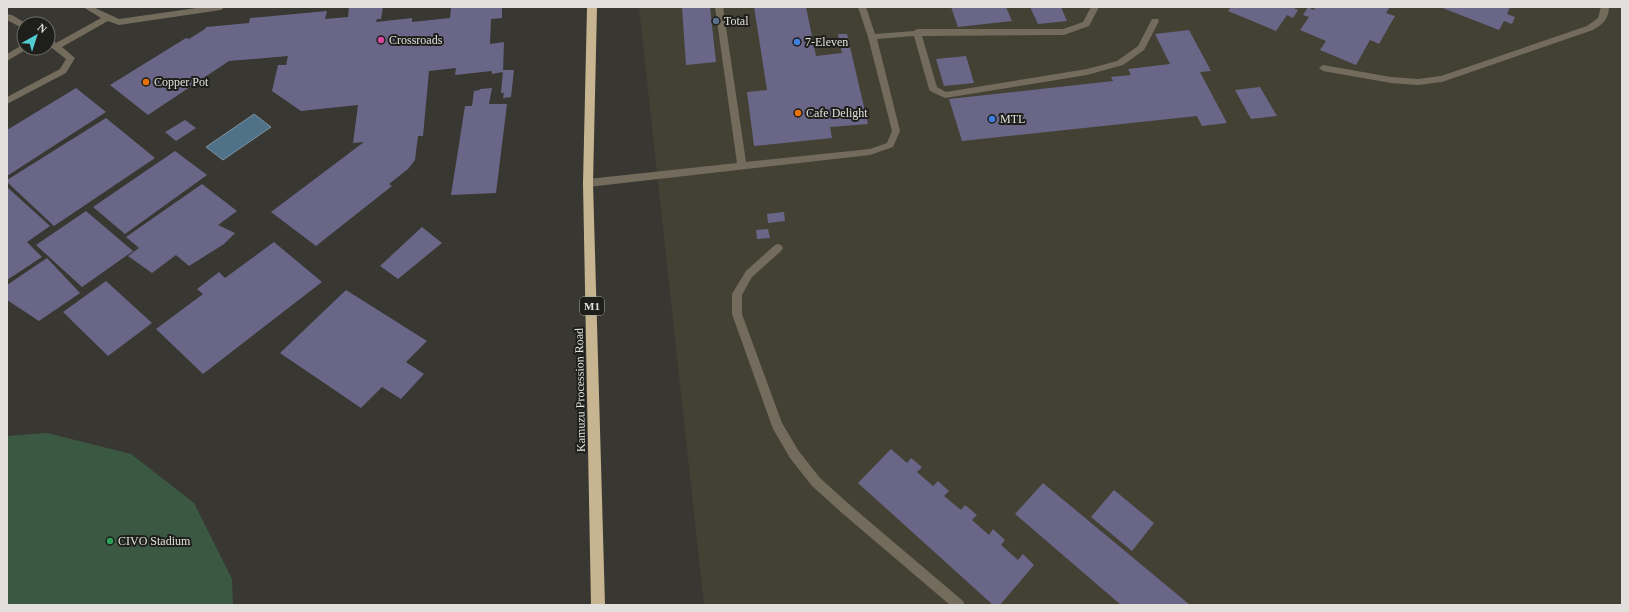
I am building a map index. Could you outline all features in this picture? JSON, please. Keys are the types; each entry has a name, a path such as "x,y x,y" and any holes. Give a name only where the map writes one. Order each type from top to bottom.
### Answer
{"highway":[{"name":"Kamuzu Procession Road","path":"592,7 588,183 598,605"}],"street":[{"path":"87,7 107,18 119,22 221,7"},
{"path":"719,7 742,166"},
{"path":"588,183 870,152 890,145 896,130 872,37 862,7"},
{"path":"872,37 917,32 1064,32 1086,24 1095,7"},
{"path":"1323,68 1391,80 1418,82 1442,79 1590,28 1601,22 1606,13 1605,7"},
{"path":"7,17 9,16 16,21"},
{"path":"7,101 62,70 71,58 57,46 107,18"},
{"path":"917,32 933,89 945,95 1087,72 1120,63 1141,48 1155,21"},
{"path":"7,58 16,52"},
{"path":"778,248 749,274 737,294 737,314 781,431 794,454 816,482 846,510 958,605"}],"shaded area":[{"path":"639,7 1622,7 1622,605 704,605"}],"green space":[{"name":"CIVO Stadium","path":"47,433 131,454 194,503 232,579 233,605 7,605 7,436"}],"water":[{"path":"254,114 271,127 223,160 206,147"}],"building":[{"path":"349,7 383,7 381,19 377,19 376,22 412,18 412,22 450,18 451,7 502,7 502,18 491,19 490,44 504,42 503,72 492,74 492,71 455,75 456,68 429,71 423,136 418,136 415,160 408,169 389,184 392,186 316,246 271,212 364,142 353,143 358,105 301,111 272,91 278,65 286,65 288,56 229,61 148,115 110,85 186,38 189,39 206,27 249,23 250,18 327,11 325,19 348,17"},
{"path":"682,7 710,7 716,62 686,65"},
{"path":"754,7 806,7 816,56 842,53 838,34 847,34 868,124 830,127 832,138 754,146 747,92 767,90"},
{"path":"951,7 1006,7 1012,21 958,27"},
{"path":"1030,7 1061,7 1067,21 1038,24"},
{"path":"1231,7 1292,7 1298,10 1293,18 1287,15 1276,31 1228,11"},
{"path":"1308,7 1314,10 1315,7 1390,7 1386,13 1395,16 1379,44 1370,40 1356,65 1320,50 1326,41 1300,30 1309,17 1303,15"},
{"path":"1440,7 1510,7 1507,14 1515,17 1512,24 1504,21 1499,30"},
{"path":"1189,30 1211,71 1200,72 1227,123 1202,126 1197,116 962,141 949,99 1113,81 1111,77 1131,75 1128,69 1170,64 1155,34"},
{"path":"966,56 974,83 944,86 936,59"},
{"path":"503,70 514,70 511,97 503,98 504,93 501,93"},
{"path":"1260,87 1277,116 1251,119 1235,90"},
{"path":"76,88 106,112 7,176 7,130"},
{"path":"492,88 489,104 507,104 496,193 451,195 465,106 472,106 474,91"},
{"path":"106,118 155,158 54,226 7,182 7,180"},
{"path":"185,120 196,128 176,141 165,132"},
{"path":"175,151 207,175 125,234 93,207"},
{"path":"202,184 237,211 218,225 235,233 224,244 189,266 176,255 152,273 128,256 139,248 126,237"},
{"path":"7,187 50,226 27,242 42,257 7,280"},
{"path":"86,211 133,251 82,287 36,245"},
{"path":"784,212 785,221 768,223 767,214"},
{"path":"422,227 442,243 398,279 380,266"},
{"path":"768,229 770,238 757,239 756,230"},
{"path":"274,242 322,282 203,374 156,329 203,294 197,289 219,272 225,278"},
{"path":"47,258 80,293 39,321 7,300 7,285"},
{"path":"106,281 152,323 108,356 63,312"},
{"path":"346,290 427,341 406,362 424,374 401,399 382,387 361,408 280,353"},
{"path":"891,449 907,463 911,458 922,467 917,472 933,486 938,481 949,491 944,496 961,510 965,505 977,515 972,520 989,535 993,529 1005,540 1001,545 1018,560 1023,554 1034,565 1000,605 993,605 858,483"},
{"path":"1043,483 1190,605 1121,605 1015,514"},
{"path":"1114,490 1154,523 1132,551 1091,517"}],"place":[{"name":"Total","path":"716,21"},
{"name":"Crossroads","path":"381,40"},
{"name":"7-Eleven","path":"797,42"},
{"name":"Copper Pot","path":"146,82"},
{"name":"Cafe Delight","path":"798,113"},
{"name":"MTL","path":"992,119"},
{"name":"CIVO Stadium","path":"110,541"}]}
